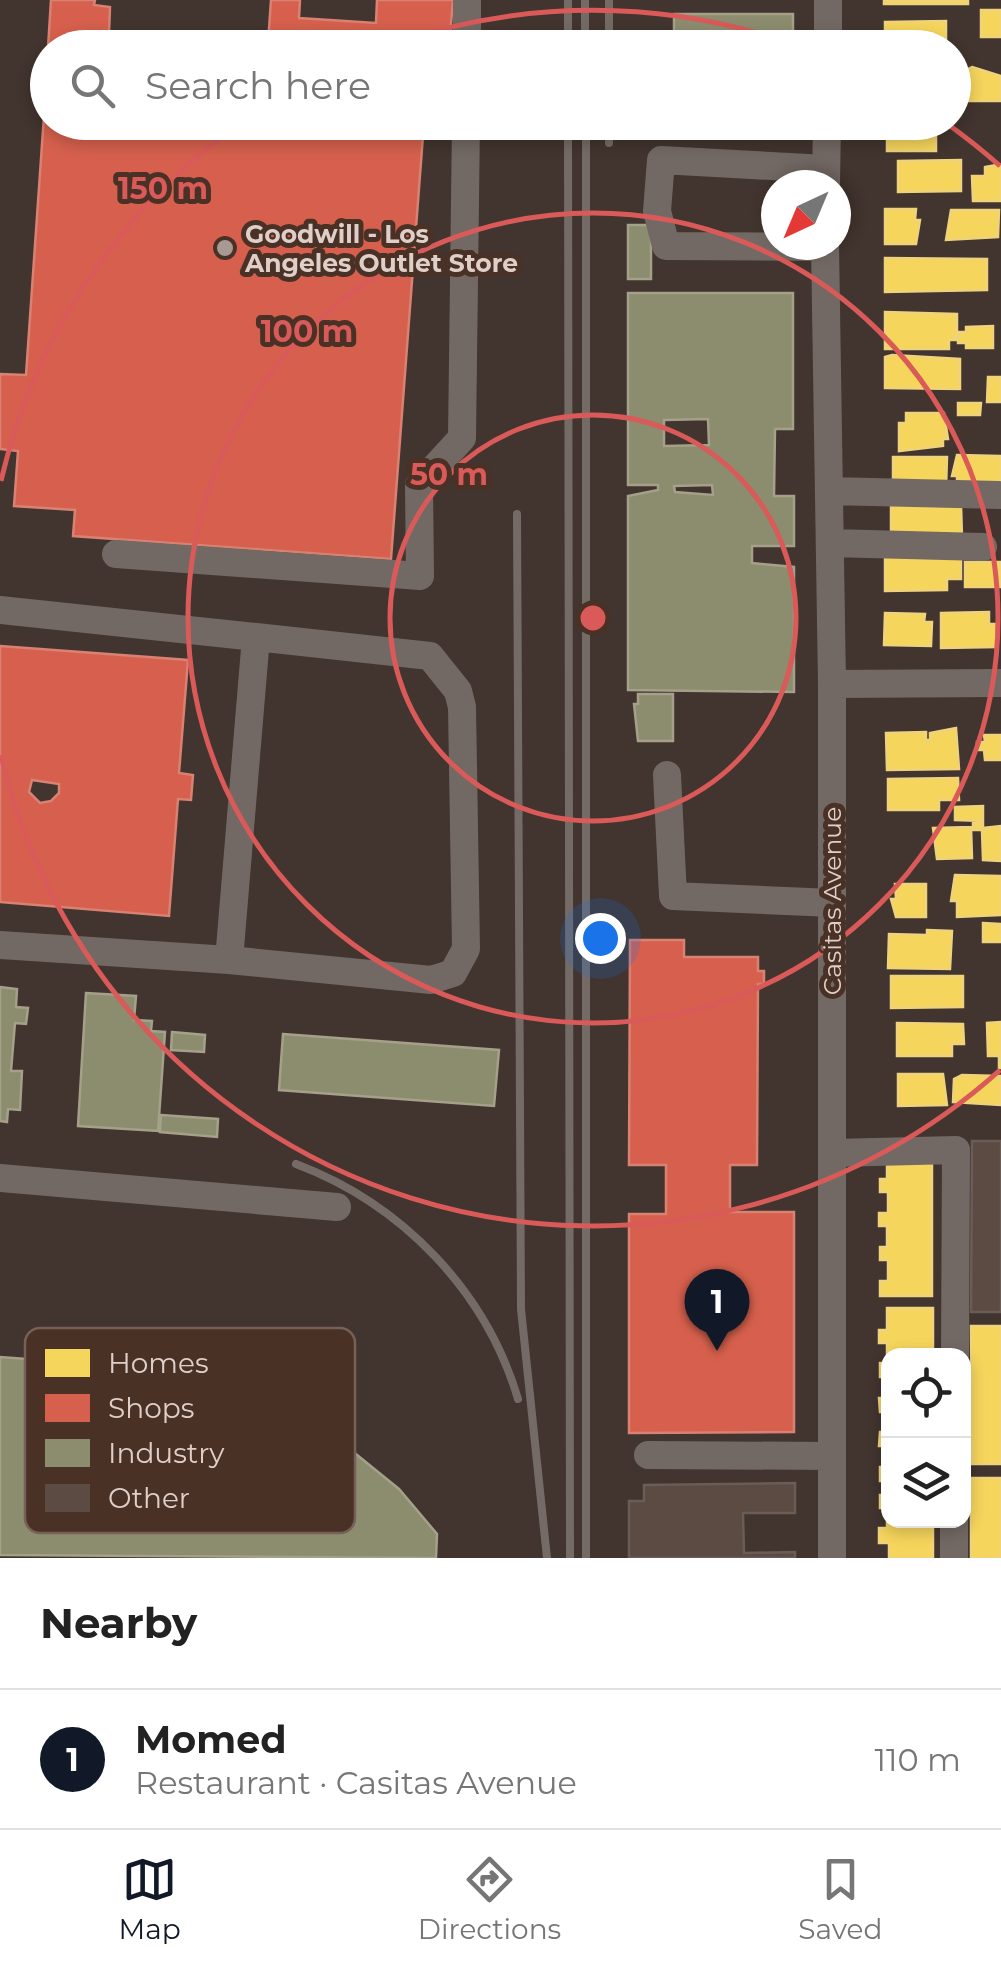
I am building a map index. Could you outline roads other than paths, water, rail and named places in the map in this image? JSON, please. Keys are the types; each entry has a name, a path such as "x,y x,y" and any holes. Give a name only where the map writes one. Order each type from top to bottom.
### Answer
{"street":[{"path":"467,30 468,0"},
{"path":"828,0 828,30"},
{"path":"116,554 420,576 419,485 462,438 466,140"},
{"path":"826,170 827,140"},
{"path":"761,170 660,160 658,211 666,246 761,246"},
{"name":"Casitas Avenue","path":"825,260 832,684 832,1558"},
{"path":"829,491 999,495"},
{"path":"830,542 984,546"},
{"path":"0,610 430,656 458,691 462,707 466,948 453,974 430,980 229,960 0,945"},
{"path":"229,960 256,637"},
{"path":"832,684 1001,683"},
{"path":"667,775 673,896 832,903"},
{"path":"832,1153 956,1150 955,1348"},
{"path":"0,1178 337,1208"},
{"path":"648,1455 832,1456"},
{"path":"954,1528 954,1558"}],"railway":[{"path":"568,0 568,30"},
{"path":"585,0 585,30"},
{"path":"609,0 609,30"},
{"path":"568,140 570,1558"},
{"path":"586,140 586,1558"},
{"path":"517,514 521,1309 547,1558"},
{"path":"296,1164 371,1202 435,1256 485,1322 518,1399"}],"place":[{"name":"Goodwill - Los Angeles Outlet Store","path":"225,248"},
{"name":"Momed","path":"717,1351"}]}
